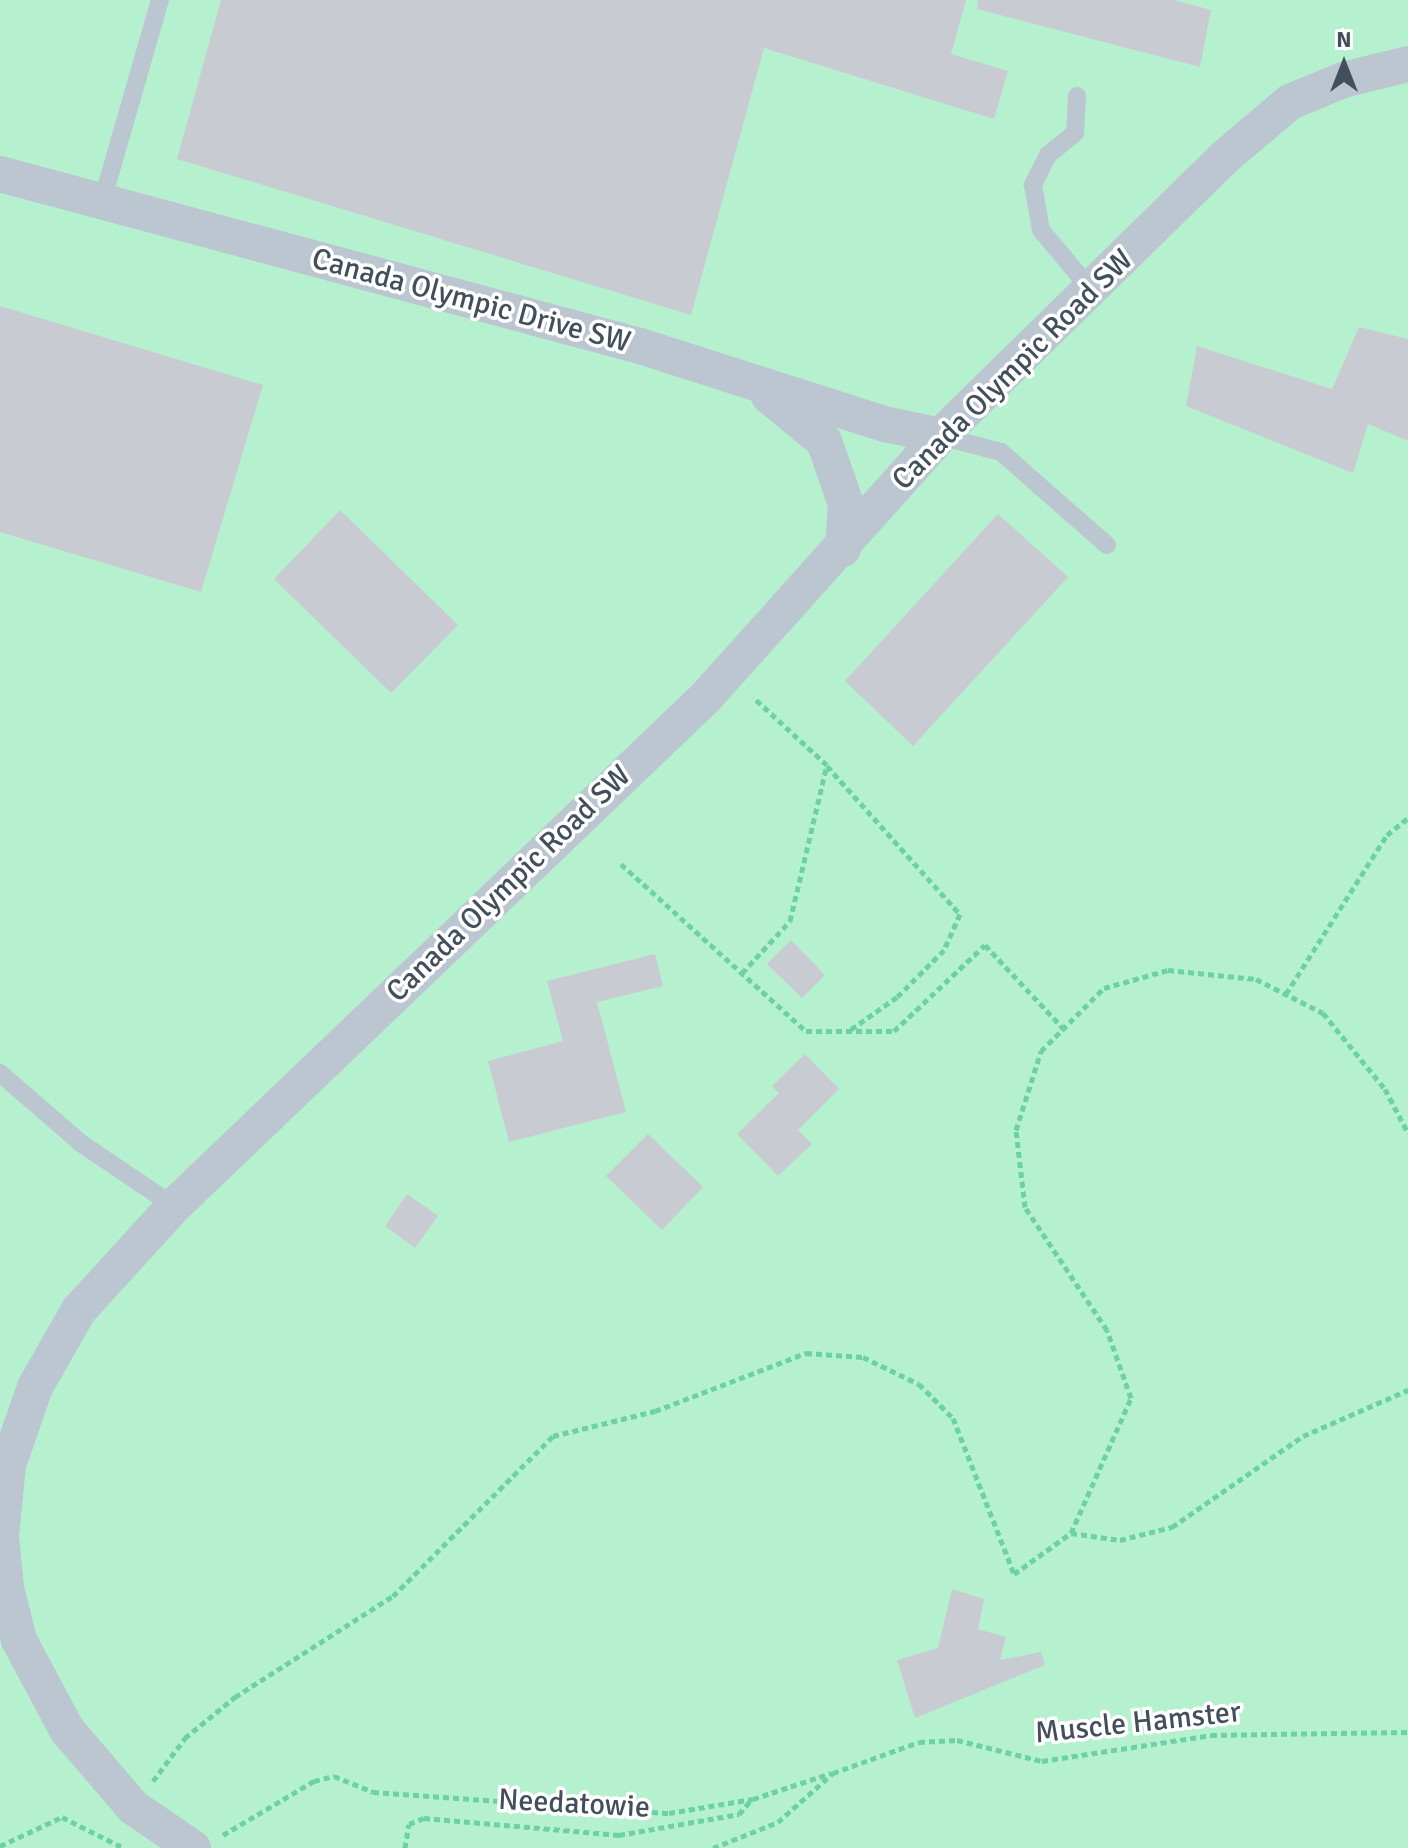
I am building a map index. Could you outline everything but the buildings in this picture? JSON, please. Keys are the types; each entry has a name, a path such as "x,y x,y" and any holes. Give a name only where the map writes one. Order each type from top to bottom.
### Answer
{"street":[{"name":"Canada Olympic Road SW","path":"205,1844 133,1807 89,1759 42,1690 19,1640 1,1536 8,1465 35,1387 79,1310 174,1206 727,673 843,549 940,436 1092,291 1226,156 1290,102 1343,80 1408,64"},
{"name":"Canada Olympic Drive SW","path":"0,174 640,346 757,385 940,436"},
{"path":"757,385 824,441 846,504 843,549"}],"lane":[{"path":"102,202 160,0"},
{"path":"1077,96 1075,133 1048,155 1033,185 1041,230 1092,291"},
{"path":"940,436 1001,452 1107,545"},
{"path":"0,1073 82,1144 174,1206"}],"path":[{"path":"727,673 827,765 960,914 944,950 897,997 849,1031"},
{"path":"742,973 790,921 827,765"},
{"path":"1286,994 1387,835 1408,818"},
{"path":"621,864 806,1031 894,1031 985,945 1064,1029"},
{"path":"133,1807 185,1738 235,1697 393,1596 553,1436 655,1411 806,1353 863,1357 919,1384 953,1418 1014,1574 1071,1533 1131,1398 1107,1330 1025,1207 1016,1130 1041,1051 1104,988 1168,970 1256,979 1323,1013 1385,1089 1408,1133"},
{"path":"1071,1533 1120,1540 1172,1527 1303,1436 1408,1390"},
{"name":"Muscle Hamster","path":"713,1848 778,1822 833,1773 919,1742 957,1740 1042,1761 1211,1735 1408,1732"},
{"path":"205,1844 314,1781 334,1776 373,1792 520,1805 591,1805 669,1813 753,1799 833,1773"},
{"name":"Needatowie","path":"405,1848 409,1824 424,1818 619,1835 739,1814 753,1799"},
{"path":"0,1846 62,1817 124,1848"}],"green space":[{"path":"0,0 1408,0 1408,1848 0,1848"}]}
